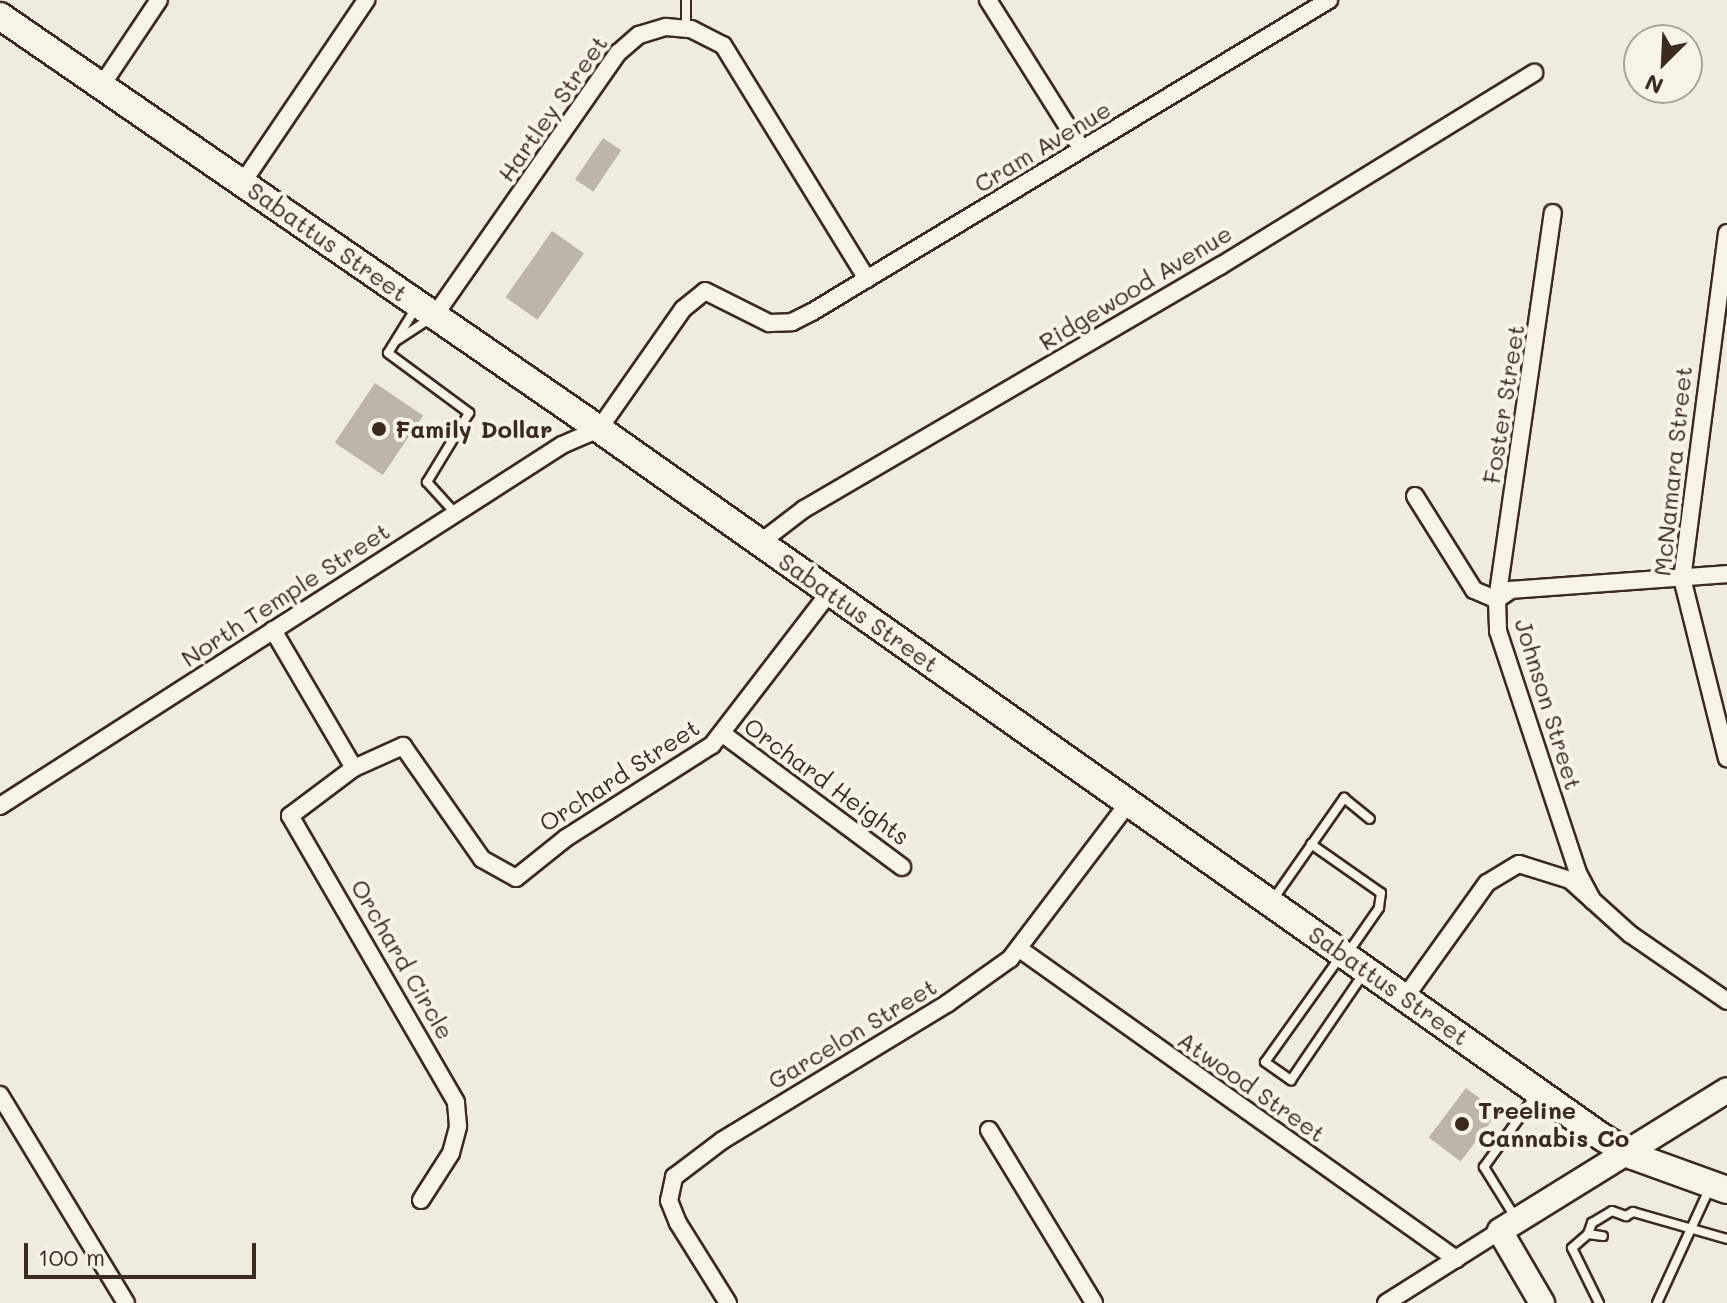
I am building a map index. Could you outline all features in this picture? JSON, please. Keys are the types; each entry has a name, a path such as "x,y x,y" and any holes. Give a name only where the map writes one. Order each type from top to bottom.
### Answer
{"main road":[{"name":"Sabattus Street","path":"0,16 428,309 1628,1154 1719,1187"},
{"path":"1542,1303 1509,1226 1727,1090"}],"street":[{"path":"102,85 159,0"},
{"path":"243,182 366,0"},
{"path":"988,0 1082,149"},
{"name":"Cram Avenue","path":"599,429 683,309 705,291 776,324 812,312 1329,0"},
{"path":"686,28 723,45 867,279"},
{"name":"Hartley Street","path":"428,309 618,53 639,35 686,28"},
{"name":"Ridgewood Avenue","path":"761,542 804,509 1301,217 1534,73"},
{"name":"Foster Street","path":"1497,600 1553,213"},
{"name":"McNamara Street","path":"1727,233 1682,578 1727,758"},
{"name":"North Temple Street","path":"0,806 562,445 599,429"},
{"name":"Johnson Street","path":"1415,496 1474,590 1497,600 1498,631 1578,873 1593,901"},
{"path":"1497,600 1511,590 1727,574"},
{"name":"Orchard Street","path":"516,878 566,838 723,734 830,592"},
{"path":"273,630 354,768"},
{"name":"Orchard Heights","path":"723,734 902,867"},
{"name":"Orchard Circle","path":"421,1200 451,1153 458,1126 456,1102 290,816 354,768 397,747 411,750 468,842 482,859 516,878"},
{"name":"Garcelon Street","path":"728,1303 678,1223 669,1201 674,1177 723,1140 948,1003 1021,950 1129,802"},
{"path":"1406,996 1501,870 1519,864 1564,877 1630,934 1727,1001"},
{"name":"Atwood Street","path":"1021,950 1456,1259"},
{"path":"0,1095 126,1303"},
{"path":"989,1130 1094,1303"},
{"path":"1386,1303 1509,1226"}],"lane":[{"path":"686,0 686,28"},
{"path":"396,341 428,309"},
{"path":"428,309 388,353 469,413 427,482 456,513"},
{"path":"1271,902 1344,798 1370,819"},
{"path":"1311,844 1381,893 1379,908 1291,1080 1265,1062 1352,959"},
{"path":"1509,1226 1484,1167 1539,1090"},
{"path":"1657,1303 1693,1230 1719,1187"},
{"path":"1588,1234 1592,1223 1612,1211 1626,1216"},
{"path":"1621,1225 1626,1216 1633,1212 1727,1239"},
{"path":"1599,1303 1575,1262 1574,1241 1588,1234 1603,1236"}],"building":[{"path":"603,138 621,150 593,192 575,179"},
{"path":"552,231 584,253 537,320 506,297"},
{"name":"Family Dollar","path":"375,383 423,415 383,475 335,443"},
{"path":"1466,1088 1498,1112 1461,1162 1429,1138"}],"place":[{"name":"Family Dollar","path":"379,429"},
{"name":"Treeline Cannabis Co","path":"1462,1124"}]}
